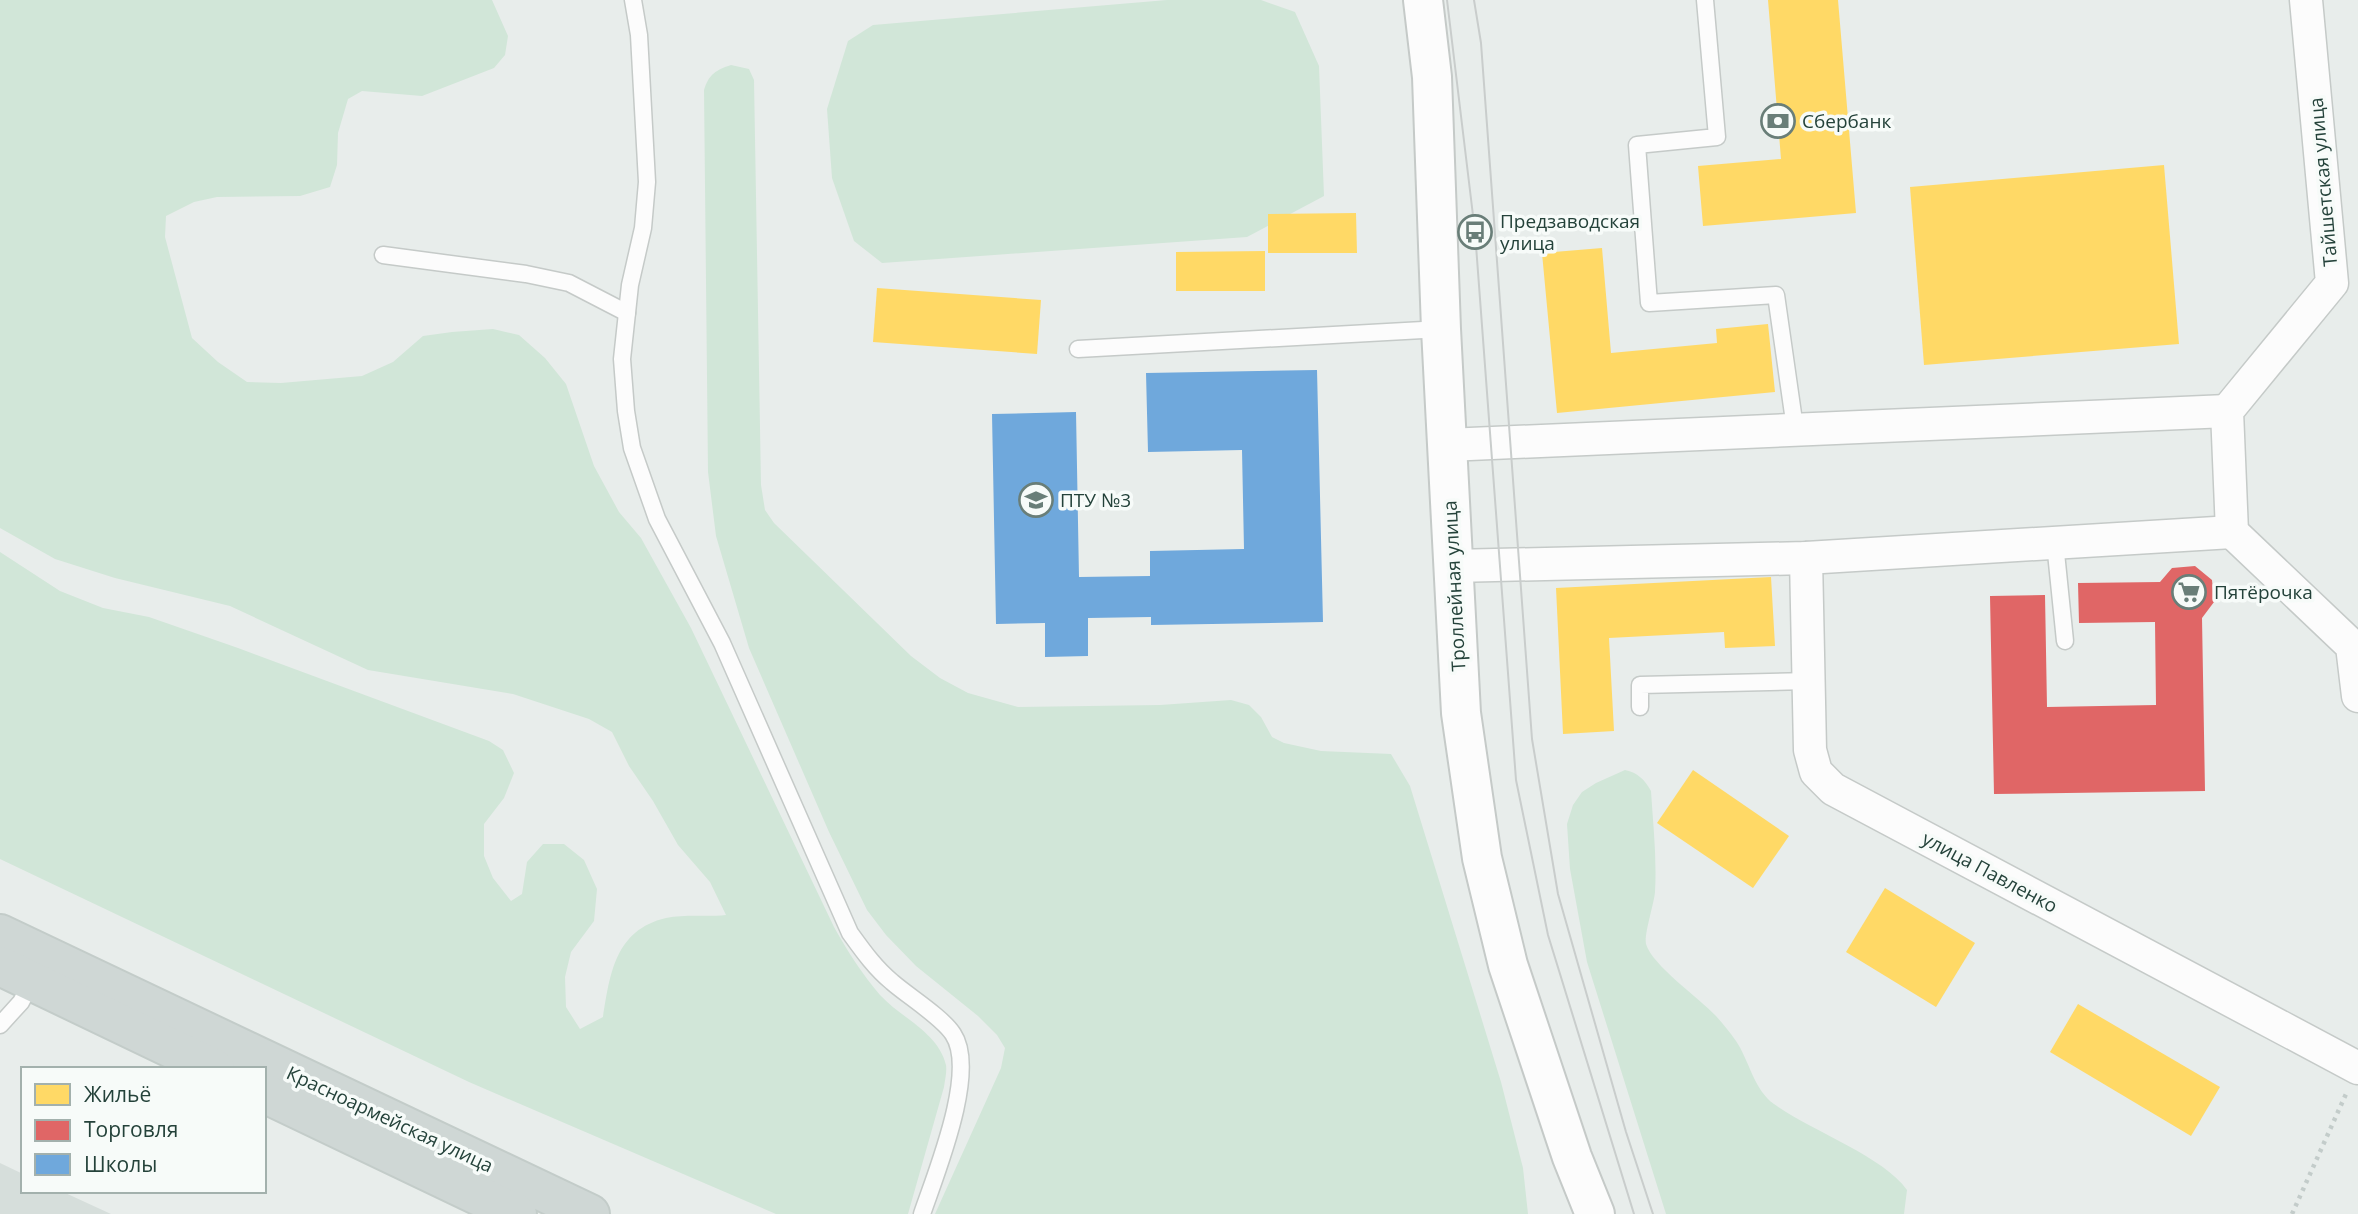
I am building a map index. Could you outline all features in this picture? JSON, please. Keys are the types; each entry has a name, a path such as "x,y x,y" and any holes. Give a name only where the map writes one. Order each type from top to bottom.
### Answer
{"main road":[{"name":"Красноармейская улица","path":"0,933 25,967 211,1067"},
{"name":"Красноармейская улица","path":"25,967 254,1067"},
{"name":"Красноармейская улица","path":"266,1072 590,1214"},
{"name":"Красноармейская улица","path":"266,1094 517,1214"}],"street":[{"name":"Троллейная улица","path":"1423,0 1433,90 1441,329 1461,713 1482,858 1508,965 1572,1157 1595,1214"},
{"name":"Тайшетская улица","path":"2227,411 2345,280 2306,0"},
{"path":"1447,445 2227,411 2232,533 2355,647 2358,696"},
{"path":"1453,566 1806,558 2232,533"},
{"name":"улица Павленко","path":"1806,558 1810,750 1816,772 1833,789 2358,1068"},
{"path":"1567,1214 1572,1157"}],"lane":[{"path":"633,0 639,35 647,183 643,228 630,285 622,359 632,448 657,519 722,643 850,933 870,960 889,979 952,1032 959,1046 962,1077 948,1135 922,1214"},
{"path":"1705,0 1717,137 1637,145 1649,303 1776,295 1795,428"},
{"path":"383,255 526,274 569,283 627,313"},
{"path":"1078,349 1441,329"},
{"path":"2055,543 2066,642"},
{"path":"1640,707 1640,685 1809,681"},
{"path":"0,1025 21,1002 25,967"}],"path":[{"path":"2292,1214 2358,1068"}],"shaded area":[{"path":"0,1163 21,1173 21,1193 65,1193 111,1214 0,1214"}],"green space":[{"path":"0,0 492,0 508,36 505,55 494,68 422,96 362,91 348,99 338,133 337,165 330,187 300,196 217,197 194,202 166,216 165,237 192,338 218,362 247,382 281,383 362,376 393,362 423,336 452,332 493,329 519,335 545,358 566,384 594,466 619,512 641,538 691,628 839,936 880,995 927,1034 942,1053 946,1065 944,1087 908,1214 776,1214 469,1082 0,859 0,552 60,591 103,608 149,617 238,648 489,741 503,750 514,773 504,798 484,824 484,856 493,878 511,901 522,894 527,862 543,844 564,844 584,860 597,889 594,921 571,952 565,977 566,1007 580,1029 603,1017 618,956 636,932 666,918 726,915 710,882 678,845 629,766 612,732 589,719 513,694 368,670 230,606 115,578 55,559 0,528"},
{"path":"1167,0 1261,0 1295,12 1319,66 1324,196 1247,237 882,263 854,241 832,178 827,109 848,41 873,25"},
{"path":"731,65 749,69 754,80 761,485 765,510 774,523 911,656 940,678 968,693 1018,707 1160,705 1231,700 1249,705 1261,717 1272,737 1284,743 1321,751 1391,754 1410,786 1501,1082 1523,1168 1528,1214 935,1214 1001,1068 1005,1048 997,1035 978,1016 916,966 886,935 867,910 829,832 749,648 716,536 708,472 704,90 714,73"},
{"path":"1625,770 1640,777 1651,791 1655,879 1646,939 1650,952 1666,971 1726,1028 1741,1049 1767,1098 1789,1114 1864,1155 1896,1178 1907,1190 1904,1214 1666,1214 1587,962 1570,869 1567,824 1573,805 1582,792"}],"building: Жильё":[{"path":"1768,0 1838,0 1856,213 1703,226 1698,166 1781,159"},
{"path":"2164,165 2179,344 1924,365 1910,187"},
{"path":"1356,213 1357,253 1268,253 1268,214"},
{"path":"1602,248 1611,353 1717,343 1716,329 1768,324 1775,392 1557,413 1542,253"},
{"path":"1265,251 1265,291 1176,291 1176,252"},
{"path":"877,288 1041,300 1037,354 873,342"},
{"path":"1771,577 1775,646 1725,648 1724,632 1609,638 1614,731 1563,734 1556,588"},
{"path":"1693,770 1789,836 1753,888 1657,823"},
{"path":"1885,888 1975,943 1936,1007 1846,952"},
{"path":"2078,1004 2220,1087 2191,1136 2050,1052"}],"building: Торговля":[{"path":"2195,566 2212,580 2214,602 2202,618 2205,791 1994,794 1990,596 2045,595 2047,707 2156,705 2155,622 2079,623 2078,583 2160,582 2172,568"}],"building: Школы":[{"name":"ПТУ №3","path":"1317,370 1323,622 1151,625 1151,617 1088,618 1088,656 1045,657 1045,623 996,624 992,414 1076,412 1079,577 1150,576 1150,551 1244,549 1242,450 1148,452 1146,373"}],"tram line":[{"path":"1447,0 1475,232 1516,780 1548,935 1634,1214"},
{"path":"1474,0 1481,43 1532,739 1558,894 1626,1132 1653,1214"}],"place":[{"name":"Сбербанк","path":"1778,121"},
{"name":"Предзаводская улица","path":"1475,232"},
{"name":"ПТУ №3","path":"1036,500"},
{"name":"Пятёрочка","path":"2189,592"}]}
